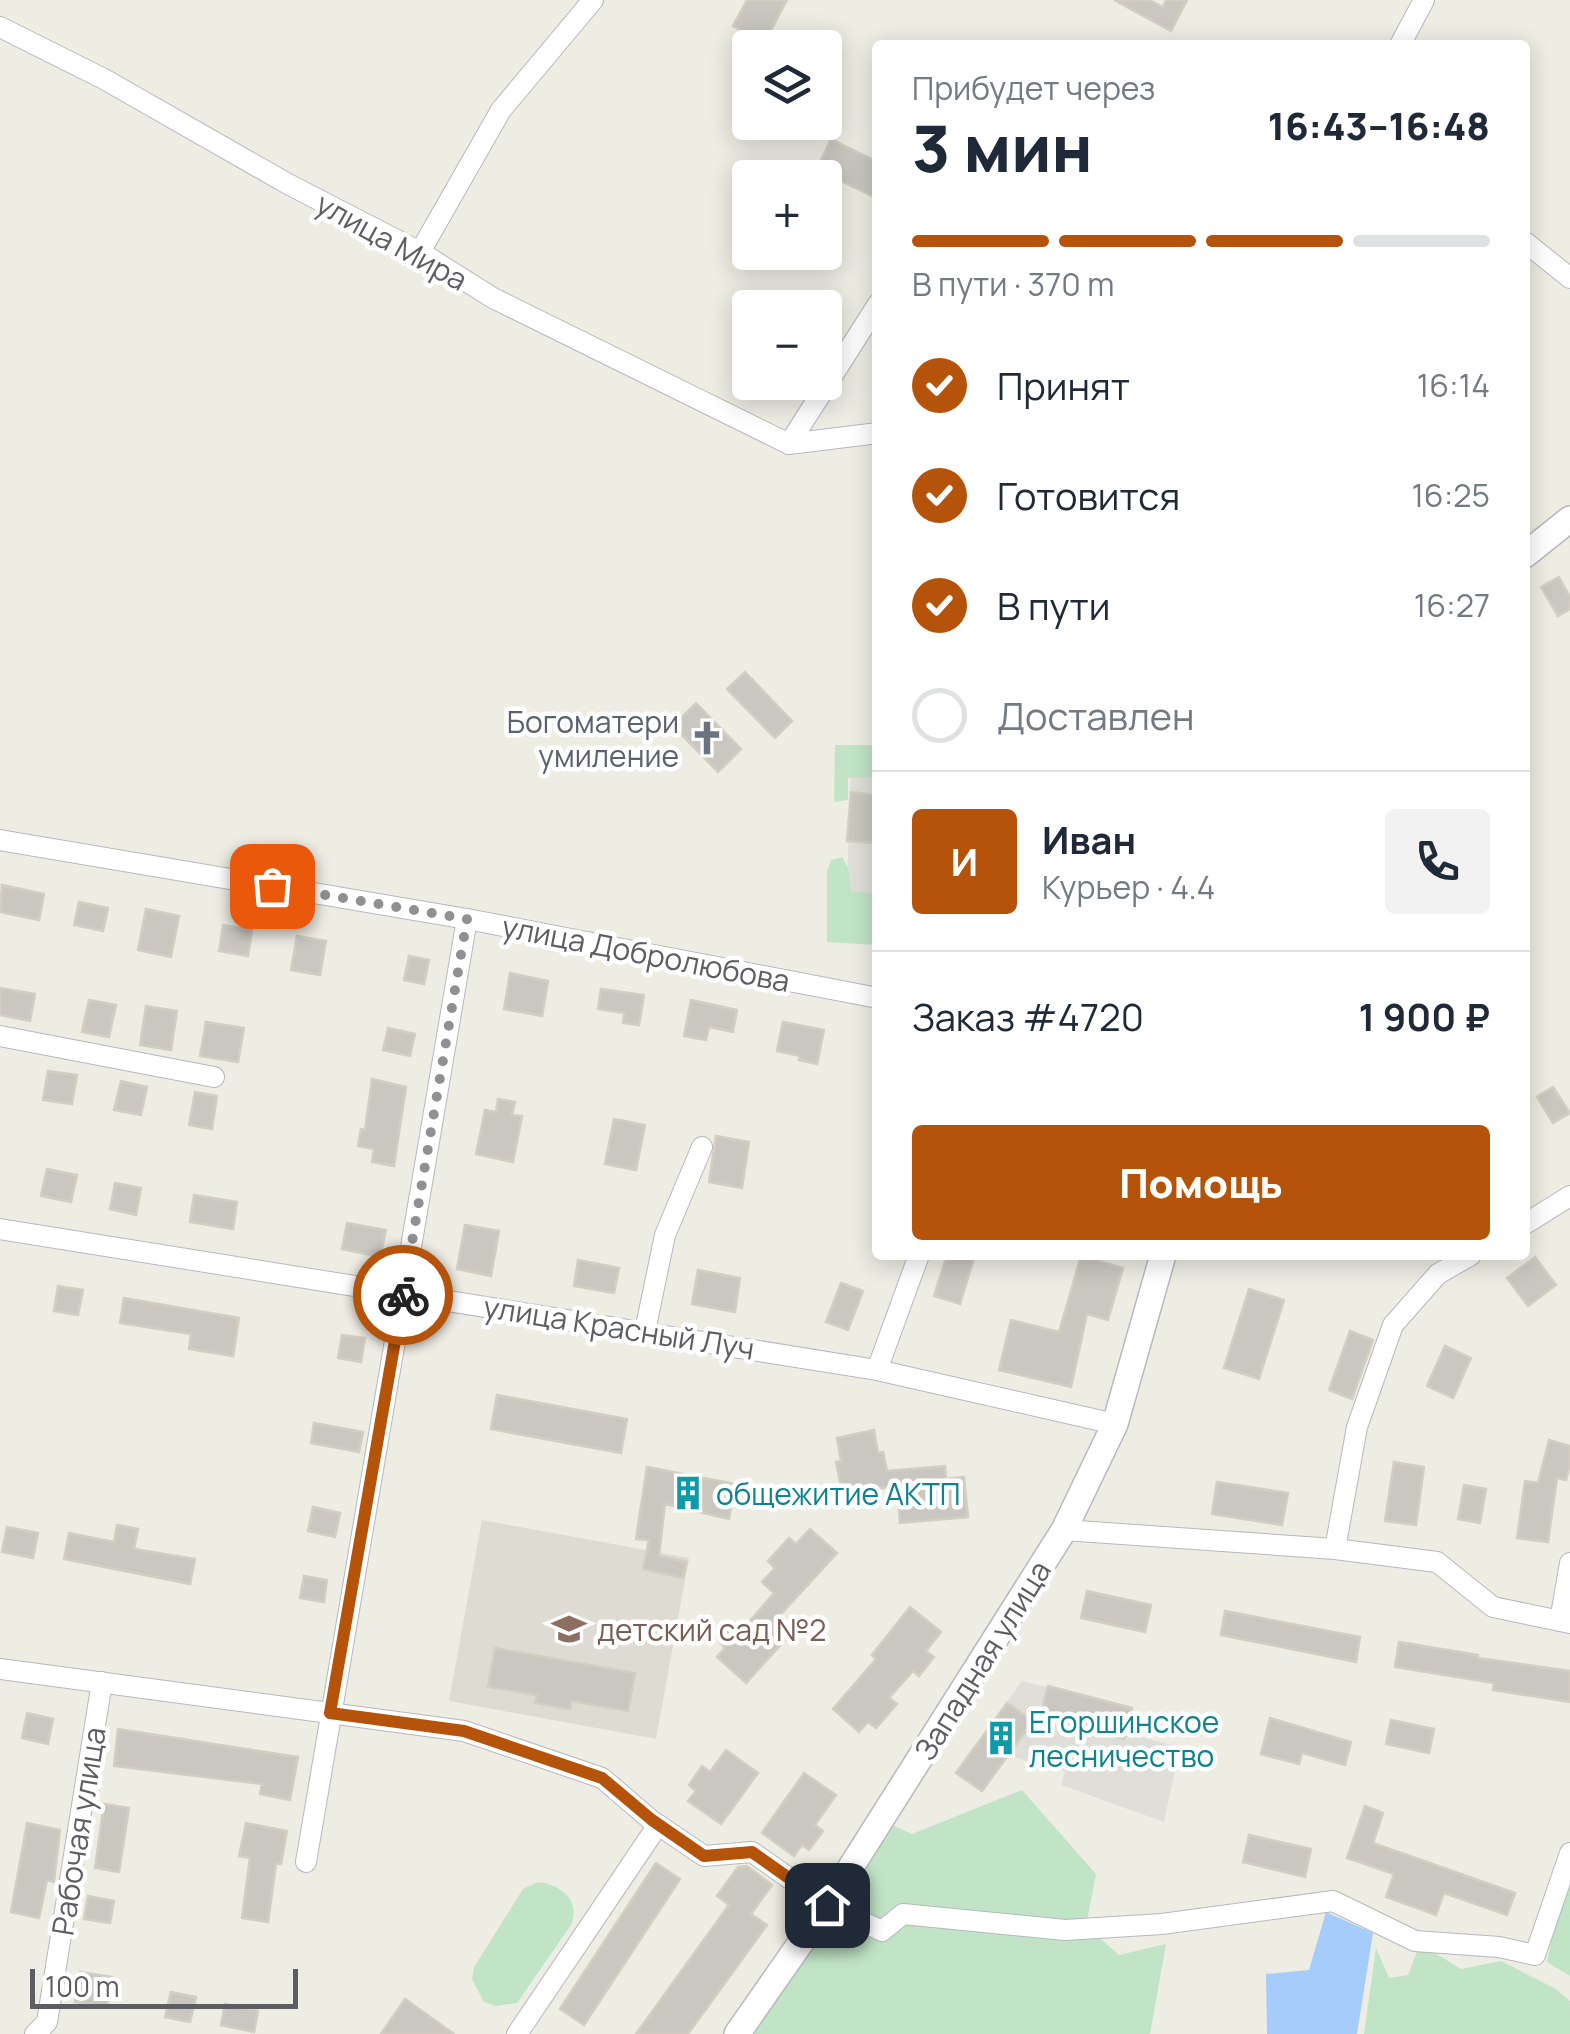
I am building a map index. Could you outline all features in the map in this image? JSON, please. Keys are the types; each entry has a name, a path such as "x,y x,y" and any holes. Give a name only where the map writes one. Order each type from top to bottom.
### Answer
{"street":[{"path":"420,252 501,110 593,0"},
{"path":"1403,40 1424,0"},
{"name":"улица Мира","path":"0,27 104,79 288,184 420,252 493,298 789,444"},
{"path":"1530,246 1570,278"},
{"path":"789,444 872,313"},
{"path":"789,444 872,434"},
{"path":"1530,550 1570,519"},
{"name":"улица Добролюбова","path":"0,840 467,919 872,997"},
{"path":"306,1862 467,919"},
{"path":"0,1036 214,1077"},
{"path":"645,1331 665,1236 702,1147"},
{"path":"1530,1221 1570,1196"},
{"name":"улица Красный Луч","path":"0,1229 878,1370 1116,1424"},
{"path":"878,1370 917,1260"},
{"name":"Западная улица","path":"737,2034 827,1905 1064,1530 1116,1424 1162,1260"},
{"path":"1336,1550 1357,1427 1393,1325 1438,1274 1462,1260"},
{"path":"1064,1530 1336,1550 1437,1562 1494,1607 1565,1622 1570,1563"},
{"path":"0,1669 464,1731 602,1778 658,1825 704,1856 752,1852 827,1905 882,1930 903,1914 1065,1930 1162,1924 1333,1901 1415,1940 1535,1955 1570,1853"},
{"name":"Рабочая улица","path":"35,2034 47,2022 102,1682"},
{"path":"516,2034 658,1825"}],"shaded area":[{"path":"851,762 872,763 872,916 846,915"},
{"name":"детский сад №2","path":"482,1520 689,1558 656,1739 449,1701"},
{"name":"Егоршинское лесничество","path":"1022,1681 1132,1708 1126,1733 1180,1747 1164,1822 1061,1785 1065,1771 1008,1756 982,1791 956,1773"}],"green space":[{"path":"835,745 872,745 872,777 848,778 848,800 834,802"},
{"path":"842,857 848,868 851,892 872,893 872,945 827,942 827,872 831,860"},
{"path":"1022,1790 1096,1874 1086,1926 1119,1955 1166,1944 1150,2034 751,2034 888,1823 912,1834"},
{"path":"1570,1879 1570,1976 1547,1962 1562,1882"},
{"path":"538,1882 567,1895 573,1908 571,1925 517,2003 496,2006 484,2002 472,1979 474,1967 523,1889"},
{"path":"1420,1944 1461,1969 1501,1961 1556,1989 1570,2001 1570,2034 1364,2034 1376,1948 1389,1978 1408,1975"}],"water":[{"path":"1326,1912 1373,1933 1357,2034 1267,2034 1266,1974 1309,1970"}],"building":[{"path":"747,0 787,0 771,30 740,30 733,26"},
{"path":"1114,0 1149,0 1163,7 1166,0 1187,0 1171,31"},
{"path":"831,140 872,159 872,196 842,181 842,160 821,160"},
{"path":"1559,577 1570,597 1570,609 1558,616 1541,587"},
{"path":"745,672 792,721 775,738 727,689"},
{"name":"Богоматери умиление","path":"696,703 741,749 718,772 673,726"},
{"path":"851,792 872,794 872,843 847,841"},
{"path":"2,885 44,894 39,920 0,912"},
{"path":"79,902 108,908 103,931 74,925"},
{"path":"146,909 179,916 171,957 138,950"},
{"path":"223,925 252,930 248,956 219,951"},
{"path":"297,936 326,941 320,975 291,970"},
{"path":"409,956 429,960 424,984 404,980"},
{"path":"510,973 548,981 542,1016 504,1009"},
{"path":"0,988 35,994 30,1021 0,1015"},
{"path":"601,989 644,995 639,1025 623,1023 624,1013 598,1009"},
{"path":"89,1000 116,1005 109,1037 82,1032"},
{"path":"691,1000 737,1010 733,1032 709,1027 706,1040 684,1036"},
{"path":"146,1006 177,1011 171,1050 140,1045"},
{"path":"206,1022 244,1028 238,1062 200,1056"},
{"path":"783,1022 824,1030 817,1064 777,1051"},
{"path":"388,1028 415,1034 410,1056 383,1050"},
{"path":"48,1071 77,1075 72,1104 43,1100"},
{"path":"372,1079 406,1087 394,1166 372,1162 374,1149 358,1146 361,1129 365,1130"},
{"path":"121,1081 147,1087 141,1115 114,1110"},
{"path":"1553,1087 1570,1113 1553,1123 1537,1097"},
{"path":"195,1092 217,1096 212,1129 189,1125"},
{"path":"498,1099 515,1102 512,1115 522,1116 513,1162 476,1154 485,1110 496,1112"},
{"path":"614,1119 645,1125 636,1170 605,1164"},
{"path":"716,1136 749,1142 742,1188 709,1182"},
{"path":"47,1169 77,1175 71,1202 41,1196"},
{"path":"115,1183 141,1188 136,1215 110,1209"},
{"path":"194,1195 237,1202 233,1229 190,1222"},
{"path":"347,1223 386,1230 380,1257 342,1249"},
{"path":"465,1225 499,1231 491,1276 457,1269"},
{"path":"1535,1257 1556,1285 1528,1306 1507,1278"},
{"path":"578,1260 619,1268 614,1293 574,1286"},
{"path":"945,1260 973,1260 960,1304 934,1296"},
{"path":"1080,1260 1123,1268 1108,1320 1087,1314 1071,1387 999,1370 1011,1320 1059,1332"},
{"path":"698,1270 740,1278 735,1312 692,1304"},
{"path":"841,1283 863,1291 848,1330 826,1322"},
{"path":"58,1286 83,1290 78,1315 54,1311"},
{"path":"1249,1289 1284,1300 1259,1379 1224,1368"},
{"path":"124,1298 239,1318 233,1356 189,1349 191,1334 120,1323"},
{"path":"1350,1331 1373,1340 1352,1399 1329,1390"},
{"path":"342,1335 365,1338 361,1362 338,1358"},
{"path":"1445,1346 1471,1358 1453,1398 1427,1386"},
{"path":"497,1395 627,1419 621,1453 491,1429"},
{"path":"314,1423 363,1432 359,1452 311,1443"},
{"path":"874,1430 878,1453 883,1452 887,1471 945,1466 946,1479 964,1477 968,1517 900,1523 897,1485 843,1496 836,1462 841,1461 837,1438"},
{"path":"1549,1440 1570,1446 1570,1464 1566,1480 1557,1478 1548,1542 1517,1538 1525,1481 1538,1483"},
{"path":"1394,1462 1424,1467 1416,1525 1385,1521"},
{"name":"общежитие АКТП","path":"647,1467 735,1484 729,1519 665,1504 659,1556 687,1562 683,1578 643,1569 649,1540 636,1539"},
{"path":"1217,1482 1288,1493 1282,1525 1212,1514"},
{"path":"1464,1485 1486,1489 1480,1523 1458,1519"},
{"path":"313,1507 340,1513 335,1537 308,1531"},
{"path":"117,1525 138,1529 134,1549 195,1559 190,1584 64,1559 69,1533 114,1542"},
{"path":"7,1527 38,1533 33,1558 2,1552"},
{"path":"810,1529 837,1553 772,1624 787,1638 746,1683 717,1657 725,1648 719,1641 735,1623 742,1630 774,1593 762,1582 775,1568 768,1561 789,1538 796,1544"},
{"path":"304,1576 327,1580 324,1602 300,1598"},
{"path":"1087,1591 1151,1605 1145,1632 1081,1618"},
{"path":"910,1607 941,1632 926,1651 934,1657 919,1676 913,1671 889,1698 897,1704 876,1728 868,1722 859,1732 833,1709 876,1659 872,1655"},
{"path":"1225,1611 1360,1637 1356,1662 1221,1635"},
{"path":"1399,1642 1570,1671 1570,1702 1493,1690 1494,1683 1395,1667"},
{"name":"детский сад №2","path":"495,1648 635,1673 628,1711 571,1701 570,1709 535,1703 537,1695 488,1687"},
{"path":"1048,1686 1132,1708 1124,1739 1040,1717"},
{"name":"Егоршинское лесничество","path":"1007,1703 1033,1721 982,1791 956,1773"},
{"path":"27,1713 53,1719 48,1744 22,1738"},
{"path":"1270,1718 1351,1742 1345,1765 1302,1753 1299,1764 1261,1754"},
{"path":"1391,1720 1434,1729 1429,1753 1386,1744"},
{"path":"118,1729 298,1757 290,1800 260,1794 262,1784 114,1766"},
{"path":"726,1750 758,1773 721,1824 688,1801 696,1791 689,1785 702,1766 710,1772"},
{"path":"804,1773 836,1795 815,1825 823,1831 809,1850 802,1845 794,1856 762,1833"},
{"path":"104,1804 129,1808 119,1872 95,1868"},
{"path":"1365,1806 1383,1813 1373,1843 1515,1893 1507,1915 1444,1893 1436,1915 1386,1897 1394,1874 1347,1858"},
{"path":"27,1823 60,1830 54,1882 47,1880 39,1918 11,1912"},
{"path":"246,1823 287,1831 281,1864 276,1864 268,1922 242,1918 250,1858 239,1856"},
{"path":"1249,1835 1311,1849 1305,1877 1243,1862"},
{"path":"656,1863 680,1879 584,2025 560,2009"},
{"path":"747,1866 772,1885 751,1914 767,1925 688,2034 636,2034 729,1905 717,1896 738,1867"},
{"path":"88,1896 114,1901 110,1923 84,1919"},
{"path":"80,1972 112,1977 107,2007 75,2002"},
{"path":"171,1992 196,1997 190,2022 165,2017"},
{"path":"405,1999 454,2034 381,2034"},
{"path":"225,2004 258,2011 254,2032 221,2025"}],"way so far":[{"path":"272,886 467,919 403,1295"}],"place":[{"name":"Богоматери умиление","path":"707,738"},
{"name":"общежитие АКТП","path":"688,1493"},
{"name":"детский сад №2","path":"569,1629"},
{"name":"Егоршинское лесничество","path":"1001,1738"}],"route":[{"path":"403,1295 330,1713 464,1731 602,1778 704,1856 752,1852 827,1905"}]}
